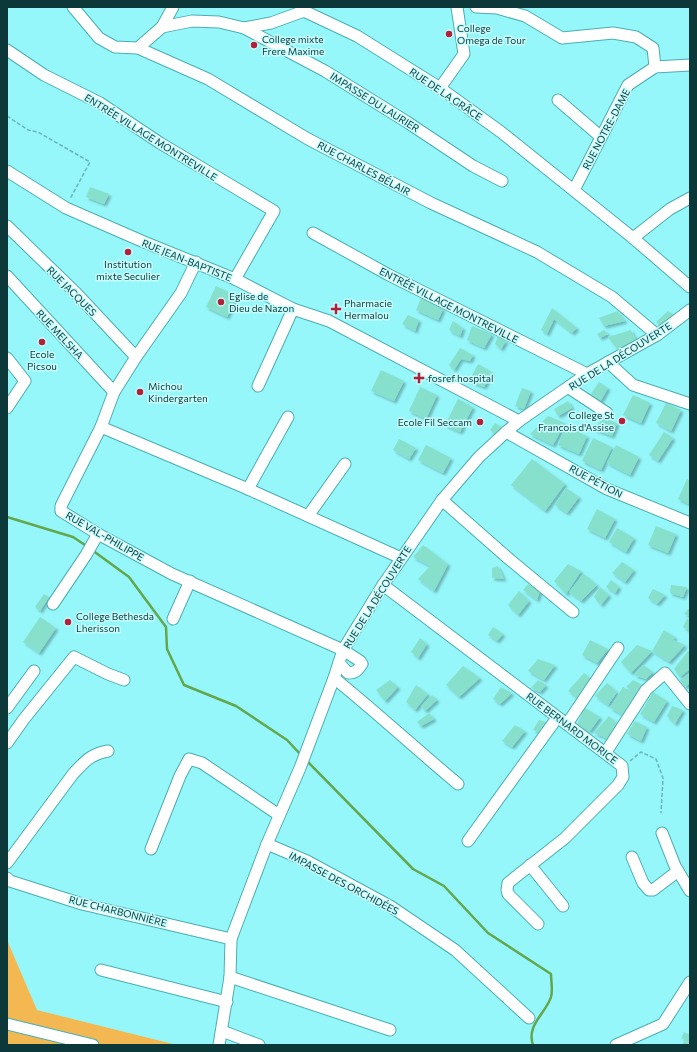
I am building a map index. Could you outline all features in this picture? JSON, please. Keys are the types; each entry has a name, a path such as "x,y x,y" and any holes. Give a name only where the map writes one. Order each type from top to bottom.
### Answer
{"street":[{"name":"RUE CHARLES BÉLAIR","path":"73,7 99,38 115,47 138,48 208,79 308,139 431,203 537,252 612,297 657,335"},
{"name":"RUE DE LA GRÂCE","path":"138,48 162,28 173,7"},
{"path":"440,88 464,54 458,7"},
{"path":"476,7 497,8 525,16 562,38 613,33 636,36 653,48 655,68"},
{"name":"RUE DE LA GRÂCE","path":"162,28 192,21 219,22 244,28 270,23 305,9 357,36 440,88 501,132 633,238 690,287"},
{"name":"IMPASSE DU LAURIER","path":"244,28 325,71 407,122 473,166 502,181"},
{"name":"ENTRÉE VILLAGE MONTREVILLE","path":"7,50 44,75 100,103 160,143 274,211 235,279"},
{"name":"RUE NOTRE-DAME","path":"574,190 628,85 655,68 690,66"},
{"path":"558,100 601,137"},
{"name":"RUE JEAN-BAPTISTE","path":"7,171 66,208 235,279 293,309 329,321 418,369 486,402 520,421"},
{"path":"633,238 670,209 690,198"},
{"name":"RUE JACQUES","path":"7,226 77,294 136,357"},
{"name":"ENTRÉE VILLAGE MONTREVILLE","path":"313,233 389,275 587,374"},
{"name":"RUE VAL-PHILIPPE","path":"196,262 181,293 136,357 114,392 101,427 61,506 61,511 96,538 172,574 343,650 360,661 362,664 358,670 353,673 348,673 339,663"},
{"name":"RUE MELSHA","path":"7,276 114,392"},
{"path":"258,386 293,309"},
{"name":"RUE DE LA DÉCOUVERTE","path":"219,1045 230,977 231,939 267,844 300,768 343,650 383,584 442,500 479,457 506,432 587,374 657,335 690,310"},
{"path":"7,358 25,381 7,408"},
{"path":"608,362 633,385 690,404"},
{"path":"568,388 607,413"},
{"path":"248,489 288,417"},
{"path":"101,427 248,489 401,558"},
{"name":"RUE PÉTION","path":"506,432 607,489 690,523"},
{"path":"308,516 345,464"},
{"path":"442,500 509,559 573,612"},
{"path":"53,604 96,538"},
{"path":"173,619 190,581"},
{"name":"RUE BERNARD MORICE","path":"383,584 562,721 606,752 622,766 623,777 618,785 565,838 508,882 508,894 538,924"},
{"path":"468,841 618,648"},
{"path":"7,743 24,719 74,658 124,680"},
{"path":"7,708 34,671"},
{"path":"606,752 646,690 665,673 690,704"},
{"path":"334,678 374,710 458,784"},
{"path":"7,863 85,760 96,753 108,751"},
{"path":"151,849 180,776 189,759 202,763 279,816"},
{"path":"662,833 678,871 690,891"},
{"name":"IMPASSE DES ORCHIDÉES","path":"267,844 307,862 390,906 454,950 529,1018"},
{"path":"632,857 643,883 649,890 653,890 678,871"},
{"path":"530,865 563,906"},
{"name":"RUE CHARBONNIÈRE","path":"7,878 10,881 82,904 231,939"},
{"path":"101,970 227,1002"},
{"path":"230,977 390,1030"},
{"path":"616,1045 663,1024 690,982"},
{"path":"7,1024 93,1045"},
{"path":"222,1031 260,1045"}],"path":[{"path":"7,116 28,130 38,132 90,162 66,208"},
{"path":"622,766 641,752 656,758 663,778 661,813"}],"shaded area":[{"path":"7,940 37,1010 177,1045 7,1045"}],"building":[{"path":"90,187 109,194 104,204 86,197"},
{"name":"Eglise de Dieu de Nazon","path":"216,286 237,296 227,317 206,307"},
{"path":"421,298 443,309 438,320 416,310"},
{"path":"552,308 577,328 572,333 554,319 547,334 541,330"},
{"path":"617,311 625,321 604,326 599,318"},
{"path":"668,311 675,316 662,328 656,322"},
{"path":"408,315 419,320 415,331 402,324"},
{"path":"453,321 463,328 460,336 449,330"},
{"path":"472,326 492,334 484,348 467,340"},
{"path":"604,330 608,334 600,338 597,334"},
{"path":"631,330 636,340 617,349 608,337"},
{"path":"498,336 506,341 501,349 495,344"},
{"path":"460,348 473,355 470,361 461,359 454,370 449,365"},
{"path":"478,364 492,372 484,387 469,381"},
{"path":"381,370 404,381 394,401 371,391"},
{"path":"599,382 608,388 600,402 590,395"},
{"path":"420,387 437,395 426,419 409,411"},
{"path":"522,388 531,391 524,409 515,406"},
{"path":"633,395 650,403 641,423 623,415"},
{"path":"458,399 473,407 460,432 445,425"},
{"path":"568,401 572,408 558,416 554,409"},
{"path":"666,403 681,410 671,431 656,423"},
{"path":"548,416 565,423 553,445 530,434"},
{"path":"604,418 617,423 612,436 593,429"},
{"path":"495,423 503,428 496,435 490,430"},
{"path":"566,426 587,436 579,454 558,445"},
{"path":"664,432 673,438 658,461 649,455"},
{"path":"593,438 612,447 601,470 582,461"},
{"path":"399,439 416,448 409,459 393,450"},
{"path":"426,445 451,458 443,473 418,460"},
{"path":"616,445 639,457 630,475 607,463"},
{"path":"532,459 565,484 545,511 511,485"},
{"path":"687,479 690,481 689,504 678,499"},
{"path":"566,488 579,497 567,513 555,505"},
{"path":"597,509 615,519 605,538 587,529"},
{"path":"656,526 676,534 668,553 648,545"},
{"path":"617,528 634,538 626,552 609,542"},
{"path":"423,545 448,564 434,591 418,579 430,566 413,557"},
{"path":"622,562 634,570 625,582 612,573"},
{"path":"568,564 581,571 566,594 554,581"},
{"path":"498,566 504,579 492,578 492,568"},
{"path":"584,574 597,585 581,601 569,592"},
{"path":"611,580 619,587 615,593 606,587"},
{"path":"528,584 540,591 537,600 523,590"},
{"path":"671,585 687,587 683,597 670,593"},
{"path":"600,587 609,595 601,605 594,597"},
{"path":"653,589 665,595 657,604 648,598"},
{"path":"519,591 529,601 518,615 508,605"},
{"path":"44,594 49,597 40,611 35,607"},
{"path":"690,607 690,616 684,614"},
{"path":"40,617 56,628 39,653 23,642"},
{"path":"687,619 690,620 690,631 683,627"},
{"path":"493,627 503,634 497,641 488,635"},
{"path":"664,630 675,637 673,640 685,645 669,662 652,651"},
{"path":"420,638 427,644 418,658 411,652"},
{"path":"590,640 608,649 597,663 582,655"},
{"path":"637,645 652,651 631,673 621,662"},
{"path":"688,651 690,652 690,669 680,677 674,669"},
{"path":"538,659 555,665 544,680 528,671"},
{"path":"643,665 653,672 646,679 634,675"},
{"path":"463,666 480,678 459,697 446,685"},
{"path":"584,673 593,681 579,699 568,691"},
{"path":"690,673 690,683 685,687 680,680"},
{"path":"390,680 398,687 385,701 376,690"},
{"path":"538,680 546,685 540,692 531,688"},
{"path":"633,680 644,686 637,693 626,687"},
{"path":"607,683 617,692 608,705 595,696"},
{"path":"416,685 428,694 415,710 406,702"},
{"path":"501,687 512,693 500,704 493,699"},
{"path":"623,687 637,694 623,715 610,708"},
{"path":"653,692 667,701 654,722 640,714"},
{"path":"432,695 437,700 425,711 421,706"},
{"path":"672,706 683,710 675,724 667,716"},
{"path":"585,708 600,717 590,731 577,724"},
{"path":"429,713 434,719 421,726 417,722"},
{"path":"609,716 619,725 613,741 594,733"},
{"path":"539,720 550,723 540,733 533,730"},
{"path":"635,721 647,727 641,741 627,734"},
{"path":"515,725 525,731 512,747 502,741"},
{"path":"684,1032 690,1035 690,1045 682,1045 685,1040 681,1038"}],"waterway":[{"path":"7,517 73,537 88,547"},
{"path":"92,550 129,577 166,627 167,649 184,685 236,706 287,740 302,756"},
{"path":"307,761 413,869 444,886 488,933 551,974 551,997 549,1003 534,1025 532,1031 533,1045"}],"place":[{"name":"College Omega de Tour","path":"449,34"},
{"name":"College mixte Frere Maxime","path":"254,45"},
{"name":"Institution mixte Seculier","path":"128,252"},
{"name":"Eglise de Dieu de Nazon","path":"221,302"},
{"name":"Pharmacie Hermalou","path":"336,309"},
{"name":"Ecole Picsou","path":"42,342"},
{"name":"fosref hospital","path":"419,378"},
{"name":"Michou Kindergarten","path":"140,392"},
{"name":"College St Francois d'Assise","path":"622,421"},
{"name":"Ecole Fil Seccam","path":"480,422"},
{"name":"College Bethesda Lherisson","path":"68,622"}]}
